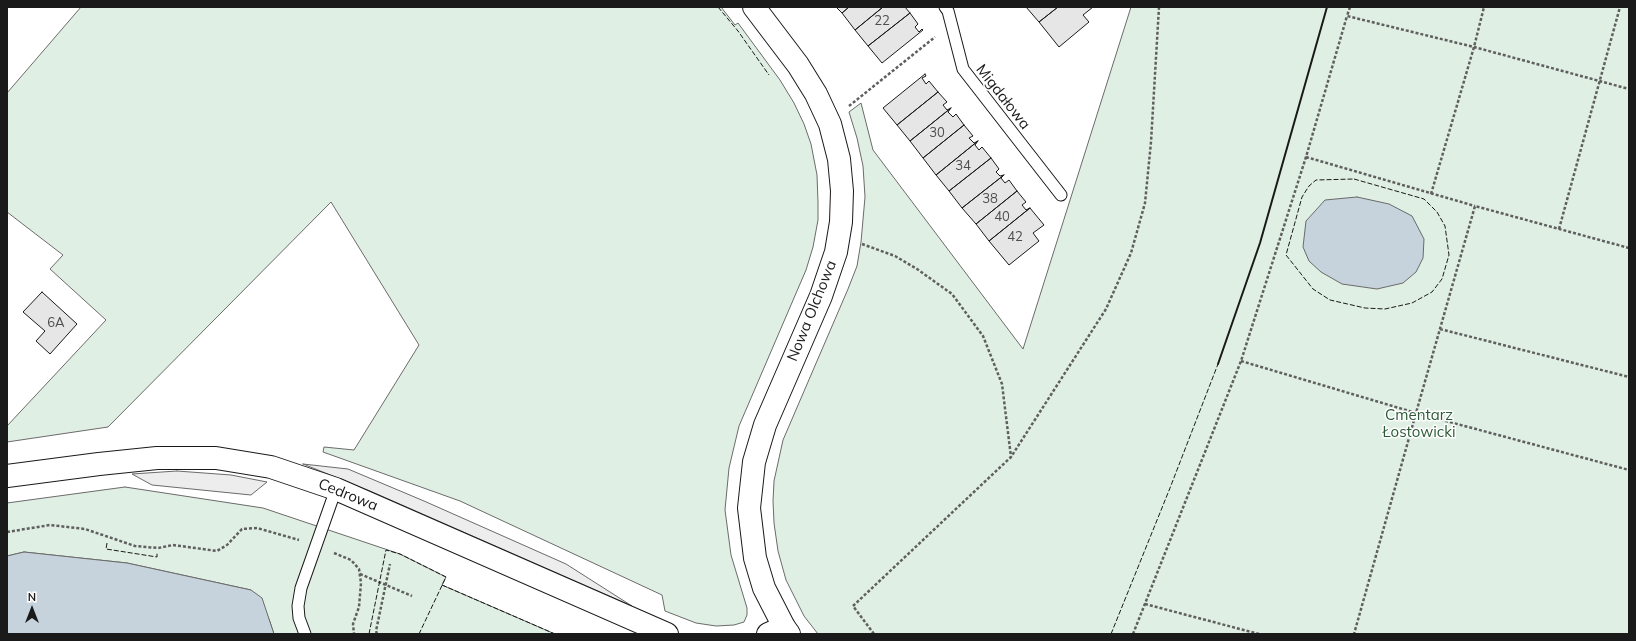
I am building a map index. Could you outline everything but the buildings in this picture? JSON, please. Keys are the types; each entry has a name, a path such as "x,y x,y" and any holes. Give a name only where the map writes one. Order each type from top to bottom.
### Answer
{"street":[{"name":"Nowa Olchowa","path":"754,7 798,65 816,94 830,124 838,159 842,191 841,222 836,252 821,296 765,425 754,462 749,508 755,558 780,632"},
{"name":"Cedrowa","path":"7,476 157,458 216,458 271,467 336,489 667,634"}],"lane":[{"name":"Migdałowa","path":"945,7 948,11 963,69 1060,195"},
{"path":"305,634 299,618 298,606 302,588 336,489"}],"path":[{"path":"874,634 853,606 1011,457 1106,309 1131,253 1145,203 1151,142 1159,7"},
{"path":"1133,634 1241,361 1306,157 1350,7"},
{"path":"1431,194 1474,47 1484,7"},
{"path":"1560,229 1620,7"},
{"path":"1347,16 1474,47 1629,89"},
{"path":"845,109 936,36 953,32"},
{"path":"1306,157 1431,194 1629,248"},
{"path":"1354,634 1475,206"},
{"path":"858,242 894,256 917,269 952,294 984,336 1002,384 1011,457"},
{"path":"1440,329 1629,378"},
{"path":"1241,361 1416,413 1629,470"},
{"path":"7,532 50,525 85,529 135,546 158,548 173,545 217,551 227,545 242,528 257,528 316,546 351,560 359,569 360,574 359,607 353,624 354,634"},
{"path":"377,634 376,631 390,564"},
{"path":"360,574 412,596"},
{"path":"1146,604 1259,634"}],"green space":[{"path":"81,7 721,7 735,25 738,23 780,80 794,103 811,144 817,175 818,220 813,247 806,270 739,426 729,468 725,510 731,555 747,608 747,615 744,622 734,625 716,626 696,623 665,611 662,595 460,501 323,452 324,447 354,450 419,345 331,202 108,427 7,442 7,426 106,320 50,269 63,255 7,212 7,93"},
{"name":"Cmentarz Łostowicki","path":"1131,7 1629,7 1629,634 818,634 804,616 786,580 778,551 774,523 774,481 783,440 857,266 861,242 865,197 863,166 857,138 849,112 861,103 873,150 1023,349"},
{"path":"125,487 263,508 400,554 446,577 442,585 555,634 274,634 269,619 251,590 127,563 24,552 7,556 7,503"}],"shaded area":[{"path":"1357,197 1389,204 1412,216 1424,239 1423,258 1416,272 1403,283 1377,289 1342,284 1321,272 1309,261 1303,247 1306,221 1325,200"},
{"path":"303,464 348,469 424,501 566,564 632,606 370,491"},
{"path":"177,471 231,475 267,482 251,495 152,485 132,474"},
{"path":"24,552 127,563 251,590 262,598 274,634 7,634 7,556"}],"fence":[{"path":"718,7 738,31 769,75"},
{"path":"1354,179 1424,199 1437,212 1445,226 1449,255 1442,279 1432,292 1412,303 1385,309 1365,308 1330,300 1313,289 1286,255 1302,197 1309,186 1316,180 1354,179"},
{"path":"1111,634 1218,364"},
{"path":"107,543 106,549 157,557 157,552"},
{"path":"369,634 386,550 400,554 446,577 419,634"},
{"path":"442,585 555,634"}],"wall":[{"path":"1218,364 1260,243 1327,7"}]}
